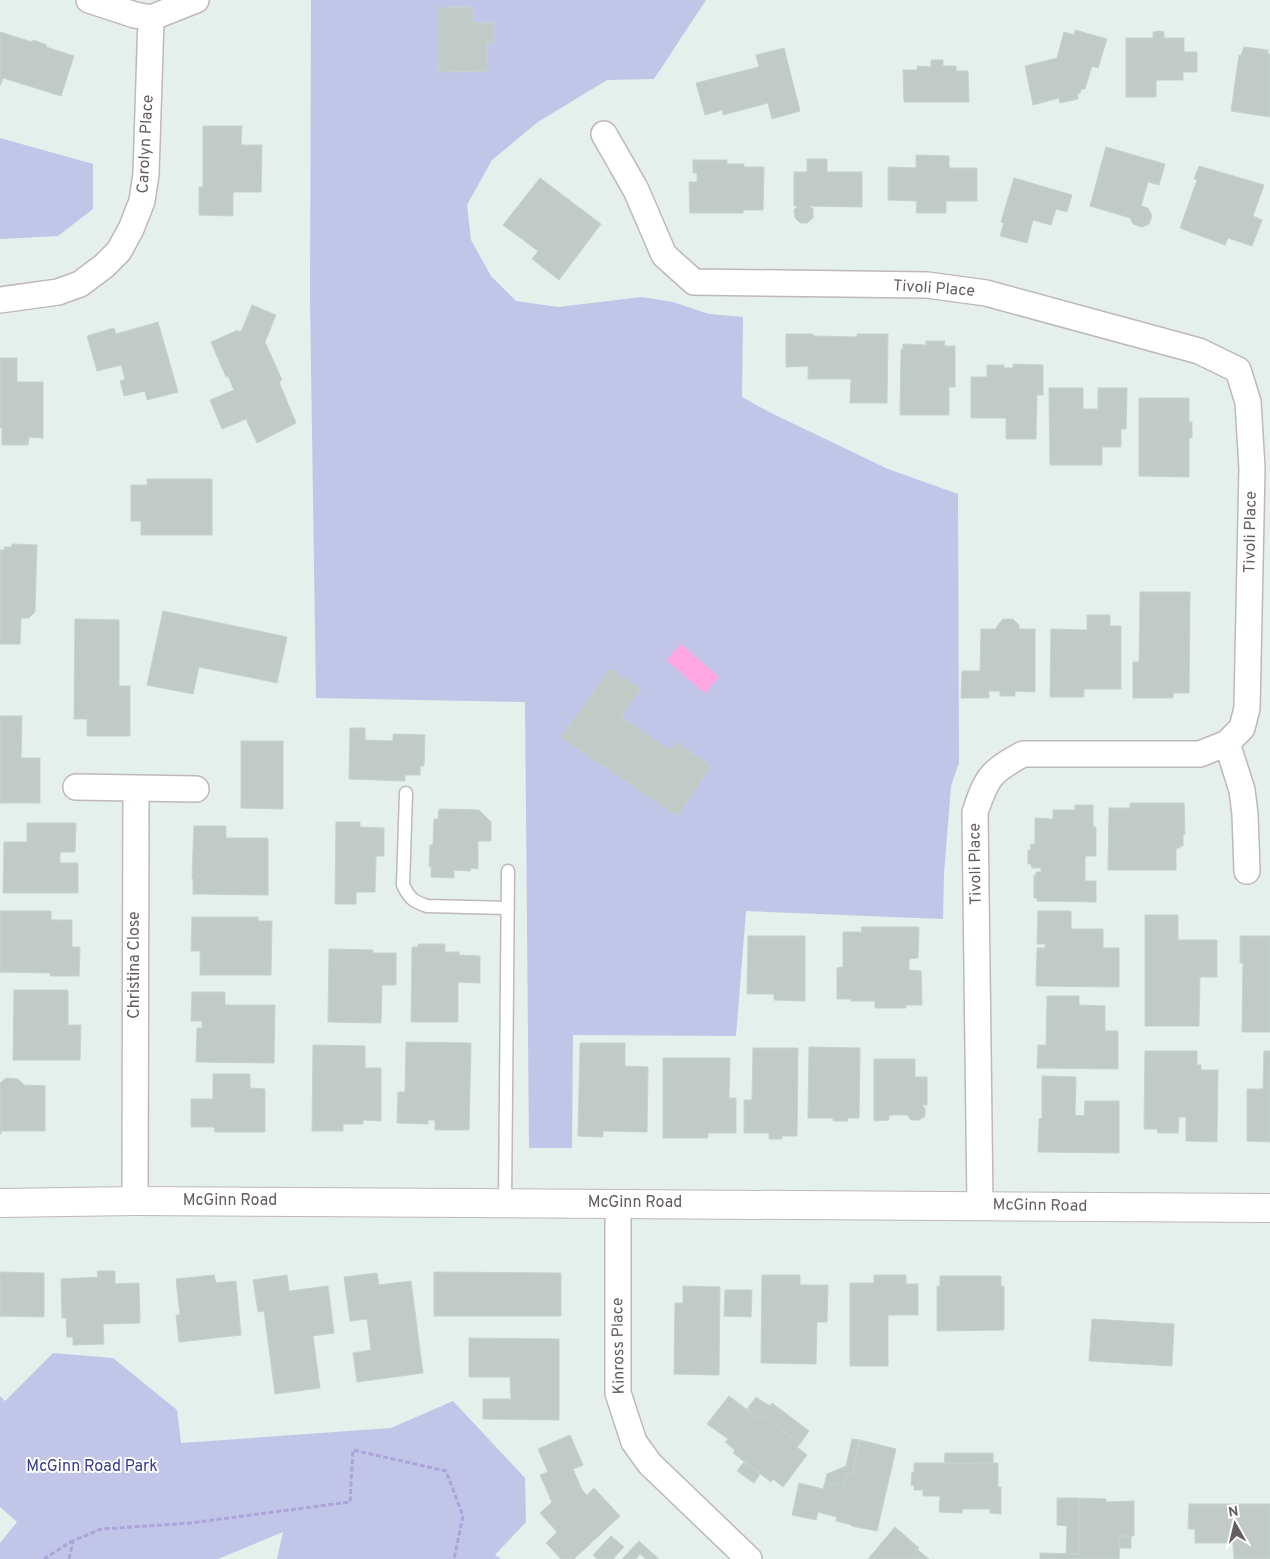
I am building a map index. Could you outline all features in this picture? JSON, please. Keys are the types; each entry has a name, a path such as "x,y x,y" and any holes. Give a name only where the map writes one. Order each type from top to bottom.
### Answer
{"street":[{"path":"89,0 151,18 196,0"},
{"name":"Carolyn Place","path":"0,300 58,292 80,284 104,266 119,251 131,229 142,201 146,174 151,18"},
{"name":"Tivoli Place","path":"604,134 636,190 664,256 694,282 927,285 986,293 1199,351 1238,370 1248,402 1252,468 1247,708 1242,728 1227,743 1200,754 1023,754 1000,766 985,784 975,812 980,1205"},
{"path":"1227,743 1242,790 1245,814 1247,871"},
{"path":"76,787 196,789"},
{"name":"Christina Close","path":"136,788 136,1201"},
{"name":"McGinn Road","path":"0,1203 136,1201 1270,1208"},
{"name":"Kinross Place","path":"618,1203 618,1393 634,1442 650,1464 749,1559"}],"lane":[{"path":"406,793 403,885 408,896 416,902 427,906 508,908"},
{"path":"505,1203 508,871"}],"path":[{"path":"44,1559 73,1541 101,1529 190,1523 350,1502 353,1450 446,1471 463,1516 454,1559"},
{"path":"69,1559 73,1541"}],"green space":[{"path":"311,0 706,0 654,79 607,80 538,122 492,160 467,205 471,240 491,276 516,301 558,307 642,297 673,302 709,314 743,317 742,397 771,413 888,469 958,494 959,763 951,786 944,874 943,919 746,911 736,1036 573,1035 572,1148 529,1148 525,702 316,698 310,298"},
{"path":"0,138 93,164 93,209 58,236 0,239"},
{"name":"McGinn Road Park","path":"53,1353 113,1358 177,1410 181,1443 391,1428 453,1401 525,1478 526,1522 495,1555 501,1559 277,1559 283,1532 218,1559 0,1559 0,1543 17,1522 0,1507 0,1396 5,1401"}],"shaded area":[{"path":"681,644 719,677 705,693 666,660"}],"building":[{"path":"473,7 473,23 494,23 494,43 487,43 488,71 439,72 438,8"},
{"path":"1075,30 1107,39 1098,68 1092,66 1085,89 1081,89 1080,93 1077,94 1078,99 1060,103 1059,98 1033,105 1025,66 1057,58 1064,32 1074,35"},
{"path":"0,32 32,42 33,40 47,45 46,47 74,56 61,96 3,78 0,86"},
{"path":"1153,32 1164,32 1164,38 1184,38 1184,52 1197,52 1197,72 1183,72 1183,80 1156,80 1156,97 1126,97 1126,38 1153,38"},
{"path":"1244,47 1268,50 1268,54 1270,54 1270,117 1231,111 1239,55 1241,55"},
{"path":"784,48 800,111 772,119 768,103 723,115 722,110 705,115 696,83 759,67 756,55"},
{"path":"931,60 943,60 943,66 956,66 956,71 968,71 969,102 904,102 903,70 917,70 917,66 931,67"},
{"path":"203,126 242,126 241,145 262,145 261,192 233,192 233,216 199,215 199,187 203,187"},
{"path":"1106,147 1165,164 1159,185 1148,182 1141,206 1148,208 1152,216 1149,224 1142,227 1133,224 1130,218 1090,206"},
{"path":"916,155 949,156 949,168 977,168 977,201 946,201 946,213 916,213 917,201 888,200 888,167 916,168"},
{"path":"807,159 827,159 827,172 862,172 862,207 809,206 813,209 813,218 807,223 800,223 795,218 794,210 798,206 794,206 794,172 807,172"},
{"path":"693,160 727,160 727,164 744,164 744,167 764,167 763,210 743,210 743,213 690,213 689,182 697,182 697,173 693,173"},
{"path":"1199,166 1264,185 1253,216 1262,220 1252,246 1228,238 1225,245 1180,228 1197,180 1194,179"},
{"path":"540,178 601,224 559,280 532,259 538,251 503,225"},
{"path":"1014,178 1072,195 1067,212 1056,209 1051,225 1033,220 1027,243 1000,236 1004,223 1001,222"},
{"path":"252,305 276,315 265,342 282,380 279,382 296,423 257,443 246,419 222,429 210,400 234,390 228,376 226,377 211,342 242,330"},
{"path":"158,322 178,392 147,400 145,391 124,396 120,381 125,379 121,365 97,371 87,336 114,328 116,334"},
{"path":"786,334 857,337 857,334 888,334 887,403 850,403 851,379 808,379 808,366 786,367"},
{"path":"926,341 945,341 944,346 955,346 955,387 949,387 949,415 900,415 901,349 903,349 903,344 926,345"},
{"path":"0,358 17,358 17,382 43,382 43,438 29,437 28,445 2,445 2,428 0,428"},
{"path":"1013,364 1043,365 1043,395 1037,395 1036,439 1006,439 1006,418 971,418 971,377 987,377 987,365 1004,365 1004,368 1013,368"},
{"path":"1049,388 1083,388 1083,409 1098,409 1098,388 1127,388 1126,429 1121,429 1121,447 1102,447 1102,465 1050,465"},
{"path":"1139,398 1189,398 1189,422 1192,422 1192,438 1189,438 1189,477 1139,476"},
{"path":"147,479 212,479 212,535 141,535 141,521 131,521 131,485 147,485"},
{"path":"12,544 37,545 35,612 29,618 21,618 20,644 0,644 0,550 5,550 4,547 12,547"},
{"path":"1140,592 1190,592 1189,693 1173,693 1173,698 1133,698 1133,662 1139,662"},
{"path":"163,611 287,637 277,683 199,667 193,694 147,685"},
{"path":"1087,615 1110,615 1110,626 1121,626 1121,689 1084,689 1084,697 1050,697 1051,629 1087,630"},
{"path":"75,619 119,620 119,686 130,686 130,736 87,736 87,719 74,719"},
{"path":"1003,619 1013,619 1019,625 1019,629 1035,629 1035,692 1015,691 1015,696 1000,696 1000,691 989,691 989,698 961,698 962,671 980,671 981,629 996,629"},
{"path":"610,669 641,689 621,717 670,750 676,742 711,766 677,816 561,737"},
{"path":"0,716 22,716 21,758 40,758 40,803 0,803"},
{"path":"350,728 365,728 365,740 393,741 393,734 425,735 424,766 420,766 420,775 405,775 405,781 349,779"},
{"path":"241,741 283,741 283,809 241,808"},
{"path":"1130,803 1184,803 1185,834 1183,834 1183,846 1176,848 1176,870 1108,870 1109,808 1130,808"},
{"path":"1075,805 1093,805 1093,827 1096,827 1096,856 1085,856 1085,881 1096,881 1096,902 1037,901 1037,898 1034,898 1034,875 1036,876 1036,872 1041,872 1041,868 1032,868 1031,864 1028,864 1028,850 1030,851 1031,844 1035,844 1035,818 1053,819 1053,810 1075,810"},
{"path":"439,809 479,810 491,822 491,841 478,841 478,869 471,868 470,871 454,870 454,878 431,877 431,866 429,867 430,845 433,845 434,819 438,819"},
{"path":"336,822 360,822 360,827 384,828 384,856 376,856 375,892 356,892 356,904 335,904"},
{"path":"27,823 76,823 75,852 60,852 60,863 78,863 78,893 3,893 4,842 27,842"},
{"path":"194,826 226,826 226,838 268,838 268,895 193,894"},
{"path":"0,911 51,911 51,920 72,920 72,947 80,947 79,976 50,976 51,973 0,972"},
{"path":"1038,911 1071,911 1071,929 1103,929 1103,948 1119,948 1119,987 1036,986 1037,948 1045,948 1045,944 1037,944"},
{"path":"1145,915 1178,915 1178,940 1217,940 1217,977 1200,977 1199,1026 1145,1026"},
{"path":"192,917 258,917 258,921 272,921 271,975 200,975 200,951 191,951"},
{"path":"861,927 919,927 918,958 909,959 909,970 921,971 922,1005 906,1005 906,1008 875,1008 875,1001 837,999 837,968 843,967 843,932 862,932"},
{"path":"748,936 805,936 805,1001 774,1000 774,994 747,994"},
{"path":"1240,936 1270,936 1270,1032 1242,1032 1243,963 1240,963"},
{"path":"418,944 445,944 445,952 459,952 459,955 480,956 480,983 458,982 458,1022 411,1022 412,947 418,947"},
{"path":"329,949 373,950 373,953 396,953 396,985 382,985 381,1023 328,1022"},
{"path":"14,990 68,990 68,1025 81,1025 80,1060 13,1060"},
{"path":"192,992 225,992 225,1005 275,1005 274,1063 196,1062 197,1028 202,1028 202,1021 191,1021"},
{"path":"1047,996 1079,996 1079,1005 1105,1006 1105,1031 1118,1031 1118,1069 1037,1068 1038,1045 1046,1045"},
{"path":"406,1042 471,1043 469,1130 435,1130 435,1120 428,1120 428,1124 397,1123 398,1092 405,1092"},
{"path":"580,1043 625,1043 625,1066 648,1067 647,1132 603,1131 603,1137 578,1136"},
{"path":"313,1045 365,1046 365,1068 381,1068 381,1121 363,1120 363,1124 343,1124 343,1131 312,1131"},
{"path":"809,1047 860,1048 859,1118 848,1118 848,1121 833,1121 833,1118 808,1118"},
{"path":"753,1048 798,1048 797,1136 782,1136 782,1139 769,1139 769,1133 744,1133 744,1100 752,1100"},
{"path":"1145,1051 1197,1051 1197,1065 1201,1065 1201,1070 1218,1070 1217,1142 1186,1141 1186,1117 1179,1117 1178,1133 1158,1133 1157,1129 1144,1129"},
{"path":"1264,1051 1270,1051 1270,1142 1247,1141 1247,1089 1263,1089"},
{"path":"663,1058 730,1058 729,1098 736,1098 736,1133 708,1133 708,1138 663,1138"},
{"path":"874,1059 915,1059 915,1077 927,1077 927,1105 922,1105 925,1108 925,1116 919,1120 911,1120 907,1115 889,1115 889,1120 874,1121"},
{"path":"213,1074 250,1074 250,1088 265,1089 265,1132 215,1132 214,1127 191,1127 191,1099 213,1099"},
{"path":"1042,1076 1076,1077 1075,1115 1084,1116 1085,1101 1119,1101 1119,1153 1038,1152 1039,1119 1042,1118"},
{"path":"6,1078 18,1079 24,1085 45,1086 45,1131 1,1131 0,1134 0,1083"},
{"path":"97,1271 115,1271 115,1284 139,1283 140,1323 103,1324 104,1344 73,1345 73,1337 67,1337 66,1318 62,1318 61,1279 98,1277"},
{"path":"0,1272 44,1273 44,1317 0,1316"},
{"path":"434,1272 561,1273 561,1316 434,1316"},
{"path":"377,1273 379,1285 411,1281 423,1373 357,1382 353,1353 371,1350 367,1319 350,1321 344,1277"},
{"path":"214,1275 216,1283 236,1281 241,1335 179,1342 176,1315 180,1315 176,1279"},
{"path":"287,1275 289,1291 328,1286 334,1333 313,1336 320,1388 275,1394 264,1311 258,1312 253,1280"},
{"path":"762,1275 800,1275 800,1285 828,1285 827,1322 817,1322 816,1364 761,1363"},
{"path":"874,1275 906,1275 906,1284 918,1284 918,1315 888,1315 888,1366 850,1366 850,1283 874,1283"},
{"path":"940,1276 1001,1276 1001,1286 1004,1286 1004,1330 937,1331 937,1286 940,1286"},
{"path":"683,1286 720,1287 719,1375 674,1374 675,1303 683,1303"},
{"path":"725,1290 752,1290 751,1317 724,1316"},
{"path":"1092,1319 1174,1324 1172,1366 1089,1361"},
{"path":"469,1338 559,1339 559,1420 483,1419 483,1399 511,1399 510,1377 469,1377"},
{"path":"729,1396 759,1419 762,1415 800,1444 797,1447 807,1455 783,1487 773,1479 771,1482 733,1453 735,1450 725,1442 728,1439 707,1424"},
{"path":"756,1397 770,1406 772,1403 809,1431 800,1444 762,1415 759,1419 747,1409"},
{"path":"570,1435 583,1465 573,1469 582,1490 587,1495 594,1488 620,1516 574,1559 561,1559 546,1543 557,1532 540,1513 552,1502 540,1475 548,1472 538,1449"},
{"path":"852,1439 860,1440 852,1475 847,1473 844,1486 825,1482 827,1474 846,1466"},
{"path":"860,1440 896,1449 877,1531 851,1526 836,1521 837,1517 818,1512 816,1520 792,1515 799,1483 823,1489 825,1482 844,1486 847,1473 852,1475"},
{"path":"945,1453 993,1453 993,1463 944,1464"},
{"path":"744,1462 760,1474 754,1483 737,1471"},
{"path":"914,1463 998,1463 998,1487 1001,1487 1001,1514 990,1513 990,1509 963,1509 962,1513 939,1512 940,1496 923,1496 923,1490 914,1490 914,1485 911,1486"},
{"path":"1057,1498 1079,1498 1079,1554 1066,1553 1067,1526 1057,1525"},
{"path":"1079,1498 1106,1499 1106,1502 1134,1501 1134,1536 1120,1536 1119,1559 1040,1559 1040,1553 1079,1554"},
{"path":"1189,1504 1270,1504 1270,1559 1234,1559 1233,1543 1195,1543 1195,1529 1188,1529"},
{"path":"895,1527 919,1548 913,1554 918,1559 868,1559"},
{"path":"611,1536 624,1547 613,1559 597,1559 593,1555"},
{"path":"1120,1536 1131,1536 1131,1548 1119,1548"},
{"path":"639,1541 659,1559 646,1559 640,1554 636,1559 622,1559"},
{"path":"917,1549 929,1559 918,1559 913,1554"}]}
